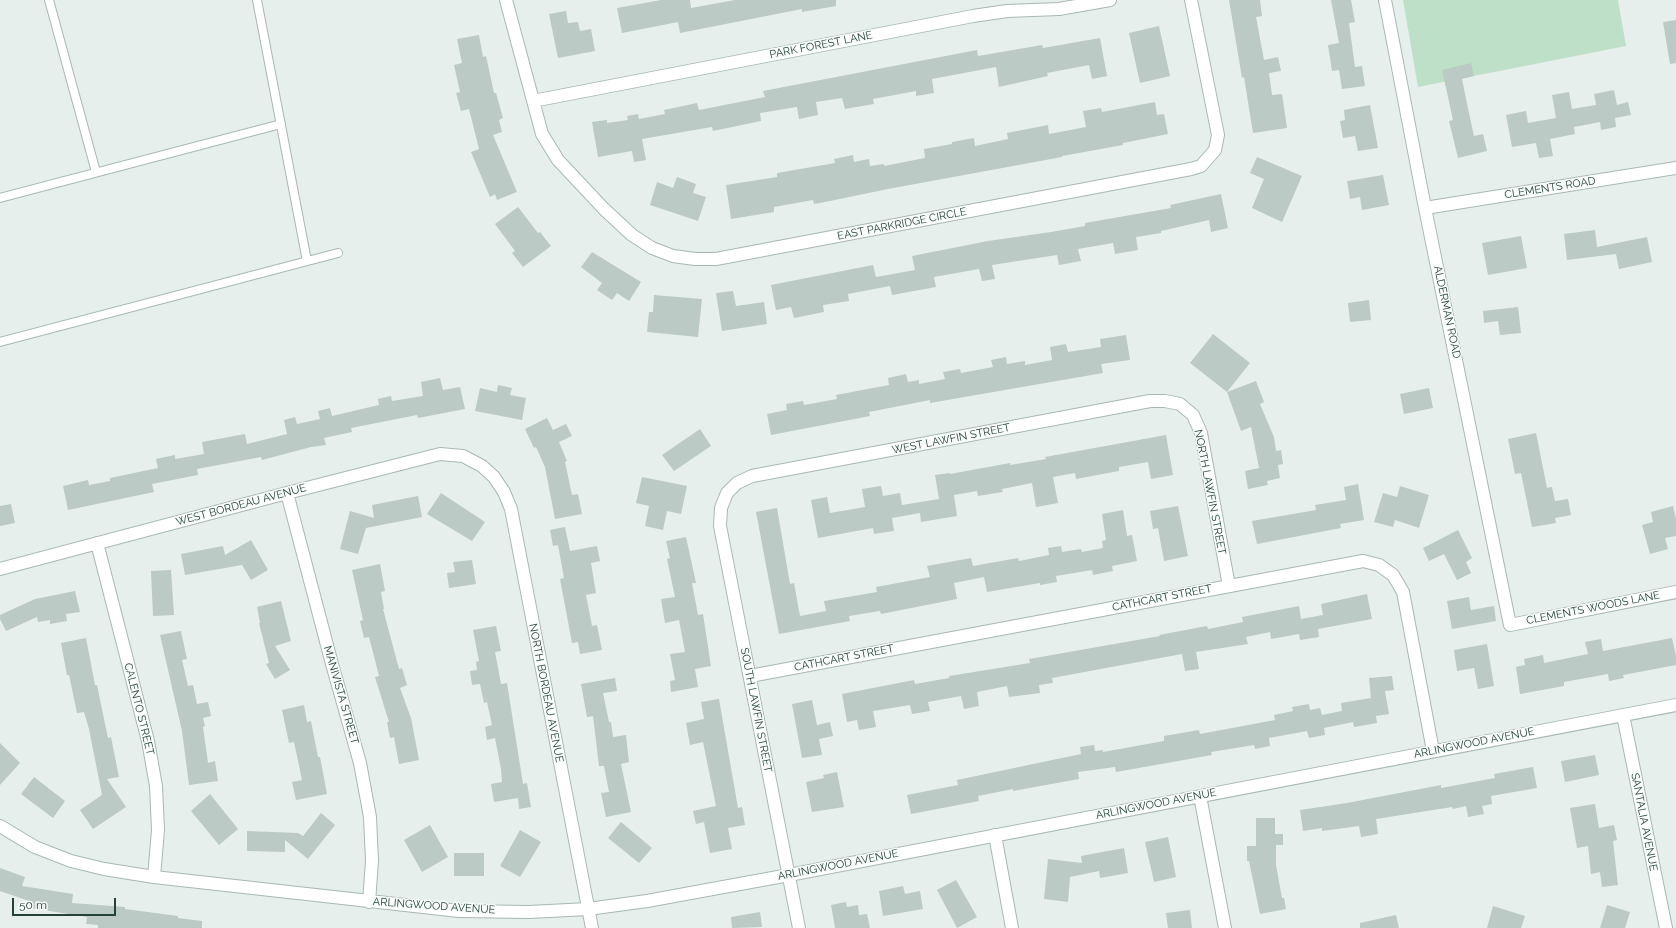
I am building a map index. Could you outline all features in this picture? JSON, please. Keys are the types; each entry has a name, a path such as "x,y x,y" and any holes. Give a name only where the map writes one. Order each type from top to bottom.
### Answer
{"street":[{"name":"EAST PARKRIDGE CIRCLE","path":"506,0 542,134 558,160 604,209 632,235 652,248 673,256 695,259 716,259 1201,166 1215,150 1218,135 1191,0"},
{"name":"PARK FOREST LANE","path":"533,101 973,16 1007,11 1059,10 1110,0"},
{"name":"ALDERMAN ROAD","path":"1385,0 1425,208 1510,625"},
{"name":"CLEMENTS ROAD","path":"1425,208 1676,168"},
{"name":"WEST LAWFIN STREET","path":"727,493 737,483 752,476 1150,402 1165,401 1180,404"},
{"name":"NORTH LAWFIN STREET","path":"1180,404 1193,415 1201,432 1229,586"},
{"name":"WEST BORDEAU AVENUE","path":"0,569 440,454 463,456 482,466"},
{"name":"NORTH BORDEAU AVENUE","path":"482,466 494,477 511,509 592,928"},
{"name":"MANIVISTA STREET","path":"287,493 360,763 370,817 372,861 369,902"},
{"name":"SOUTH LAWFIN STREET","path":"727,493 721,508 720,526 799,928"},
{"name":"CALENTO STREET","path":"97,543 148,741 156,786 158,830 154,877"},
{"name":"CATHCART STREET","path":"750,676 1363,561 1379,565 1393,575 1404,592 1433,751"},
{"name":"CLEMENTS WOODS LANE","path":"1510,625 1676,592"},
{"name":"ARLINGWOOD AVENUE","path":"0,826 35,847 71,861 104,869 154,877 459,911 529,912 588,909 647,901 789,875 1676,705"},
{"name":"SANTALIA AVENUE","path":"1623,715 1666,928"},
{"path":"1200,796 1225,928"},
{"path":"995,835 1012,928"}],"lane":[{"path":"49,0 96,172"},
{"path":"257,0 307,261"},
{"path":"0,198 281,124"},
{"path":"0,342 338,253"}],"green space":[{"path":"1403,0 1618,0 1626,46 1418,87"}],"building":[{"path":"661,0 690,0 691,8 735,0 836,0 836,6 802,12 802,9 680,33 678,22 622,33 617,8"},
{"path":"1229,0 1260,0 1262,16 1256,17 1264,60 1278,57 1281,71 1269,73 1272,95 1282,94 1287,128 1253,133"},
{"path":"1331,0 1351,0 1355,22 1349,23 1355,67 1362,66 1365,86 1342,89 1339,70 1332,71 1328,45 1339,43"},
{"path":"566,11 568,23 578,22 580,31 591,29 595,51 558,58 549,14"},
{"path":"1676,20 1676,63 1670,64 1663,22"},
{"path":"1159,26 1170,76 1140,83 1129,33"},
{"path":"479,35 483,57 486,56 494,93 496,93 503,118 499,120 502,132 493,135 517,192 497,200 495,194 490,197 471,152 479,149 469,109 461,111 456,93 460,92 454,65 462,63 457,39"},
{"path":"1100,38 1107,76 1092,79 1089,65 1047,73 1048,76 999,87 996,67 932,79 934,93 916,96 916,91 873,99 874,104 845,109 842,98 816,102 818,115 799,119 797,107 760,113 761,121 713,131 712,127 642,139 646,160 634,162 632,151 598,157 592,122 607,120 607,123 628,120 627,116 638,114 639,119 665,114 664,110 697,103 699,110 765,97 763,91 977,50 978,56 1042,45 1043,48"},
{"path":"1471,63 1474,76 1462,79 1474,136 1483,134 1487,151 1458,158 1449,121 1453,120 1442,70"},
{"path":"1614,90 1617,105 1628,102 1631,115 1615,118 1616,127 1601,130 1600,122 1574,127 1575,134 1550,139 1553,156 1539,158 1536,143 1512,147 1506,115 1526,111 1528,123 1556,118 1552,95 1569,92 1572,109 1596,105 1594,94"},
{"path":"1155,102 1157,115 1164,114 1168,134 1123,143 1123,145 814,204 813,200 774,207 774,212 731,219 726,185 777,177 777,173 835,163 834,159 853,155 854,162 869,159 870,166 884,164 884,166 925,158 924,149 952,144 952,142 974,138 975,146 1008,139 1007,133 1048,125 1049,134 1086,127 1083,111 1101,108 1102,112"},
{"path":"1370,105 1378,148 1358,151 1355,136 1343,138 1340,121 1345,120 1344,110"},
{"path":"1257,157 1302,176 1282,222 1252,208 1264,179 1250,173"},
{"path":"1383,175 1389,205 1362,210 1360,197 1350,199 1347,181"},
{"path":"677,177 696,184 693,193 706,197 698,221 650,205 657,182 673,188"},
{"path":"1221,194 1228,228 1211,232 1209,220 1161,231 1161,233 1136,237 1138,250 1115,254 1113,243 1078,249 1081,261 1059,265 1057,255 992,265 995,279 982,281 979,269 934,277 936,287 892,295 890,286 848,294 849,301 823,305 824,312 794,318 791,307 776,310 771,285 873,265 876,277 915,270 912,256 988,241 1085,226 1085,223 1171,208 1170,205"},
{"path":"518,207 538,233 540,232 551,246 523,267 512,253 515,251 495,224"},
{"path":"1595,230 1597,247 1647,237 1652,262 1619,269 1616,254 1567,260 1564,234"},
{"path":"1521,236 1527,268 1488,275 1482,243"},
{"path":"592,252 641,282 629,301 617,293 612,300 597,290 602,283 581,267"},
{"path":"733,291 736,306 764,302 767,324 722,331 716,293"},
{"path":"654,295 702,299 698,337 647,332 649,312 653,312"},
{"path":"1369,300 1371,320 1350,322 1348,303"},
{"path":"1518,307 1521,333 1500,335 1498,321 1484,323 1483,311"},
{"path":"1213,334 1250,363 1227,392 1190,363"},
{"path":"1126,335 1130,360 1101,364 1103,373 930,403 930,400 869,412 870,416 771,435 767,414 787,410 786,404 803,401 804,405 837,399 836,395 889,385 888,378 906,374 908,382 919,380 919,384 945,379 943,372 960,369 961,373 993,367 991,360 1006,357 1007,364 1025,361 1025,365 1052,360 1050,347 1066,344 1068,352 1101,347 1100,339"},
{"path":"440,378 443,390 460,387 465,409 418,418 417,415 351,428 352,432 324,438 326,445 311,447 262,460 261,457 197,469 198,475 152,484 154,492 68,510 63,486 88,480 89,485 110,481 110,478 158,468 156,459 175,455 175,459 204,454 202,442 245,434 247,444 287,434 284,420 295,417 297,424 320,419 318,411 330,408 332,416 379,405 378,399 391,396 392,401 423,396 421,382"},
{"path":"1256,381 1264,402 1260,404 1274,437 1276,451 1281,450 1283,464 1278,465 1280,478 1267,481 1268,485 1248,489 1245,471 1259,468 1251,427 1241,431 1227,392"},
{"path":"498,385 512,388 510,395 526,398 522,420 475,411 480,388 497,392"},
{"path":"1429,388 1433,408 1404,414 1400,394"},
{"path":"547,418 553,430 566,424 572,436 559,442 567,461 565,462 572,495 578,494 582,514 555,519 545,467 536,447 534,448 525,429"},
{"path":"700,429 711,446 674,471 662,455"},
{"path":"1536,433 1547,488 1552,487 1555,501 1568,499 1571,515 1555,518 1556,523 1532,527 1521,473 1515,474 1508,439"},
{"path":"1166,435 1173,475 1151,479 1148,462 1119,467 1119,471 1076,479 1075,473 1053,477 1058,503 1036,507 1032,483 1002,489 1003,492 978,496 977,491 954,495 957,516 921,522 920,513 892,518 894,531 874,534 873,528 818,538 811,500 827,497 830,513 865,507 862,489 881,486 883,496 900,493 902,505 939,499 935,475 1046,459 1045,457"},
{"path":"642,477 687,486 681,514 667,511 663,530 645,526 649,506 636,503"},
{"path":"1358,484 1364,520 1340,524 1341,528 1257,544 1252,521 1316,510 1315,505 1346,500 1344,487"},
{"path":"1400,486 1429,495 1419,528 1395,520 1393,527 1374,522 1383,493 1397,497"},
{"path":"441,493 485,522 472,541 427,514"},
{"path":"418,496 422,517 366,528 358,554 340,549 350,511 374,518 372,505"},
{"path":"11,504 15,523 0,526 0,506"},
{"path":"1178,506 1188,556 1164,561 1158,528 1153,529 1150,511"},
{"path":"1673,506 1676,519 1676,536 1665,538 1668,549 1650,554 1642,525 1653,522 1651,512"},
{"path":"777,508 790,584 794,583 800,616 826,611 824,601 877,592 876,587 930,577 927,566 971,558 973,566 1018,558 1019,561 1049,555 1048,548 1061,546 1062,552 1081,549 1082,552 1103,548 1102,541 1106,540 1102,514 1123,510 1127,536 1132,535 1137,561 1112,566 1113,571 1093,575 1092,570 1056,576 1057,582 1040,585 1040,583 987,592 984,577 954,583 957,599 881,614 880,611 849,616 850,621 779,634 756,512"},
{"path":"565,527 570,551 597,546 600,561 591,563 596,593 586,595 592,626 597,625 602,650 580,654 578,642 572,643 560,579 564,578 558,545 553,546 550,530"},
{"path":"1458,530 1472,558 1466,562 1471,573 1457,580 1444,554 1429,561 1423,548"},
{"path":"686,537 696,583 692,583 698,615 703,614 711,666 695,669 698,687 671,692 670,681 675,680 670,654 685,652 679,620 665,623 661,599 675,597 667,559 670,558 666,541"},
{"path":"251,540 268,570 251,580 242,565 185,575 181,554 223,546 225,555"},
{"path":"472,560 476,584 449,588 447,573 455,572 453,562"},
{"path":"380,564 385,591 381,592 383,609 399,669 402,668 407,685 400,688 411,718 419,760 399,764 394,737 390,738 387,722 389,722 375,677 379,676 369,637 364,638 360,621 363,620 352,570"},
{"path":"171,570 174,615 153,616 151,571"},
{"path":"75,591 80,612 66,614 67,621 50,624 50,620 38,622 37,617 6,631 0,619 0,615 35,599"},
{"path":"1367,594 1372,619 1318,629 1319,637 1300,640 1299,634 1271,639 1270,632 1246,637 1248,644 1196,652 1199,669 1185,671 1182,654 1052,678 1053,683 1039,685 1040,693 1009,697 1007,686 977,692 979,706 964,709 961,696 928,702 930,711 912,714 910,705 873,711 876,727 859,730 857,720 847,722 842,694 914,680 915,684 949,678 949,676 1030,663 1029,659 1160,636 1159,635 1207,626 1208,629 1243,622 1242,617 1299,606 1301,619 1323,615 1321,604"},
{"path":"1469,597 1471,610 1494,606 1496,621 1452,629 1447,601"},
{"path":"281,601 291,641 275,646 290,670 275,679 266,664 269,663 259,623 257,607"},
{"path":"496,626 501,651 495,652 501,684 507,683 523,784 527,783 531,807 519,809 518,798 494,802 491,784 502,782 501,769 495,738 487,740 485,727 492,725 487,702 484,703 480,684 472,685 470,671 477,670 476,662 479,661 473,630"},
{"path":"181,631 187,659 182,660 188,686 193,685 197,704 208,702 211,716 203,718 205,726 203,727 208,763 215,761 218,781 189,785 182,731 160,635"},
{"path":"86,638 95,685 97,685 108,738 111,737 119,777 107,779 126,807 93,829 80,810 102,795 89,729 84,712 77,713 69,675 67,675 61,643"},
{"path":"1672,638 1676,656 1676,665 1623,675 1624,678 1609,681 1608,674 1564,682 1564,686 1520,694 1516,667 1525,665 1524,659 1543,655 1544,663 1588,654 1585,642 1601,639 1603,651"},
{"path":"1487,644 1494,686 1478,689 1474,668 1457,671 1454,650"},
{"path":"1392,676 1394,690 1385,691 1389,714 1376,716 1377,723 1354,727 1353,722 1324,728 1325,735 1309,738 1307,731 1269,738 1270,746 1255,749 1254,745 1211,752 1212,755 1116,772 1115,767 1078,772 1079,779 978,796 979,801 911,814 907,795 958,785 957,780 1081,754 1080,747 1094,745 1095,751 1103,750 1103,752 1164,741 1164,736 1199,730 1200,734 1275,720 1274,715 1293,711 1292,707 1309,704 1310,710 1320,708 1322,715 1342,711 1341,703 1371,698 1369,678"},
{"path":"615,678 617,691 603,693 609,722 611,722 613,737 626,735 629,762 621,764 631,812 606,817 601,793 609,792 604,766 599,766 593,716 587,717 581,684"},
{"path":"719,699 738,808 742,807 745,825 728,828 732,849 710,853 704,822 696,824 693,811 716,806 703,742 690,745 686,723 704,719 701,702"},
{"path":"812,700 817,725 830,722 833,736 819,739 822,755 802,758 792,704"},
{"path":"304,705 307,722 311,721 327,794 296,800 292,782 302,780 294,742 289,743 282,710"},
{"path":"0,743 20,763 0,785"},
{"path":"1595,755 1599,775 1565,782 1561,761"},
{"path":"1533,767 1537,788 1491,796 1492,804 1482,806 1484,814 1468,817 1466,806 1376,819 1378,834 1361,837 1359,826 1322,831 1322,828 1303,831 1300,810 1347,803 1441,785 1441,788 1495,778 1494,774"},
{"path":"837,772 844,807 812,812 806,782 824,778 823,775"},
{"path":"34,777 65,801 53,818 21,794"},
{"path":"210,794 238,829 219,845 191,811"},
{"path":"1595,804 1599,828 1614,825 1617,840 1613,841 1618,885 1602,887 1600,872 1591,874 1588,846 1577,848 1570,808"},
{"path":"321,813 335,825 308,859 285,840 285,852 247,851 247,831 298,833 303,836"},
{"path":"1256,818 1275,818 1275,834 1283,834 1283,845 1276,845 1276,865 1282,898 1284,898 1286,909 1260,914 1249,861 1247,861 1247,846 1256,846"},
{"path":"621,822 652,848 639,863 608,838"},
{"path":"430,825 448,857 422,872 404,840"},
{"path":"520,830 541,842 520,877 500,866"},
{"path":"1168,837 1176,877 1154,882 1145,842"},
{"path":"1124,848 1128,873 1100,878 1099,871 1070,877 1068,902 1044,899 1048,859 1082,863 1081,856"},
{"path":"454,853 484,853 484,876 454,876"},
{"path":"0,868 25,877 22,886 73,894 72,903 125,907 125,909 178,916 178,918 202,921 202,928 98,928 98,925 86,924 87,917 31,908 32,902 0,891"},
{"path":"956,880 977,917 957,928 937,890"},
{"path":"903,886 905,894 920,891 923,909 883,916 879,891"},
{"path":"846,902 847,907 858,905 859,915 867,914 870,928 835,928 831,905"},
{"path":"1607,905 1630,912 1625,928 1600,928"},
{"path":"1493,906 1525,916 1521,928 1487,928"},
{"path":"1190,910 1192,928 1168,928 1166,913"},
{"path":"760,912 762,927 732,928 731,917"},
{"path":"1396,915 1399,928 1360,928 1360,923"}]}
